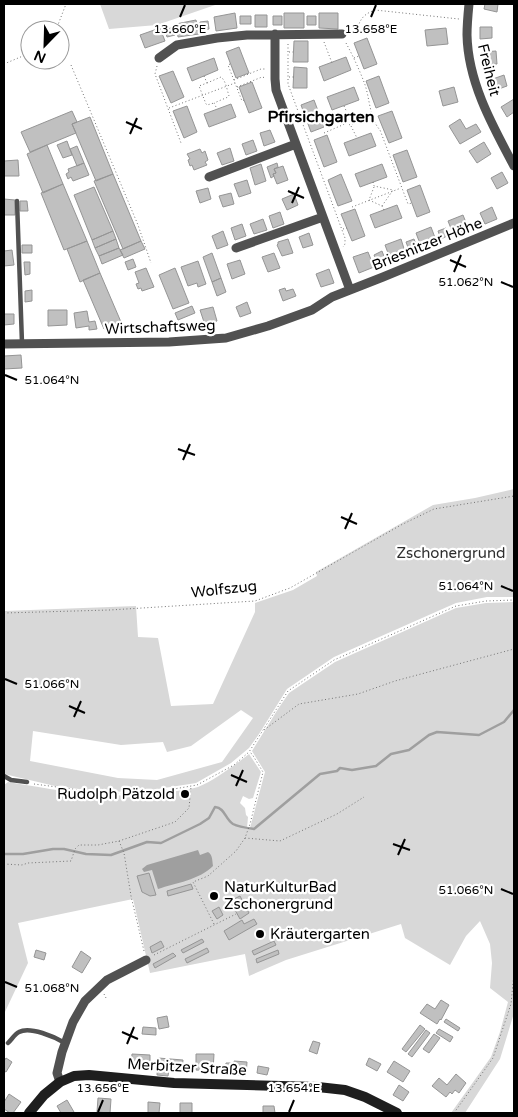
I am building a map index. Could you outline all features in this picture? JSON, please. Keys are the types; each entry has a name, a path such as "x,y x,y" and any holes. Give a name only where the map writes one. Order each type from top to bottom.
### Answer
{"street":[{"name":"Freiheit","path":"469,4 467,36 470,60 478,90 491,124 514,166"},
{"path":"159,58 177,45 217,38 275,34 342,34"},
{"path":"275,34 276,90 350,290"},
{"path":"209,177 296,144"},
{"path":"236,248 323,217"},
{"name":"Briesnitzer Höhe","path":"312,310 332,297 383,278 514,223"},
{"name":"Wirtschaftsweg","path":"4,344 169,342 226,338 268,326 312,310"},
{"path":"60,1082 56,1073 65,1043 73,1022 85,1001 107,980 146,960"},
{"name":"Merbitzer Straße","path":"29,1113 44,1095 60,1082 74,1076 89,1075 200,1085 318,1087 344,1090 365,1096 397,1113"}],"lane":[{"path":"17,201 22,344"},
{"path":"4,776 11,780 27,782"},
{"path":"8,1043 15,1034 26,1030 39,1032 65,1043"}],"path":[{"path":"60,20 66,4"},
{"path":"412,203 408,204 373,116 365,84 342,34 353,34 361,18 375,10 468,20"},
{"path":"288,34 288,84 345,238 345,244 338,257"},
{"path":"322,34 332,63"},
{"path":"288,52 293,52"},
{"path":"354,58 359,56"},
{"path":"4,64 20,57"},
{"path":"159,58 155,74 181,143"},
{"path":"230,64 228,65 236,87 242,101 244,100"},
{"path":"71,65 138,225 151,263"},
{"path":"234,80 261,69 275,69"},
{"path":"204,76 207,83"},
{"path":"221,77 226,86 228,97 207,105 199,86 221,77"},
{"path":"236,87 262,77 275,79"},
{"path":"288,77 294,78"},
{"path":"168,108 235,83"},
{"path":"367,95 371,94"},
{"path":"214,102 217,109"},
{"path":"344,106 349,117 347,123"},
{"path":"350,125 373,116"},
{"path":"301,120 306,119"},
{"path":"347,123 350,125 356,138"},
{"path":"324,132 347,123"},
{"path":"314,156 319,154"},
{"path":"369,200 374,186 372,182"},
{"path":"374,186 393,190"},
{"path":"352,207 401,187"},
{"path":"382,206 393,190"},
{"path":"329,195 333,193"},
{"path":"369,200 382,206 384,210"},
{"path":"342,230 347,228"},
{"name":"Wolfszug","path":"4,612 110,610 255,600 290,588 401,525 434,509 514,496"},
{"path":"27,782 103,793 145,794 197,786 234,765 249,752 288,691 334,660 456,606 486,601 514,600"},
{"path":"263,730 299,704 358,694 395,681 514,649"},
{"path":"214,925 192,882 208,876 236,851 245,838 263,772 249,752"},
{"path":"4,864 22,865 28,863 71,861 75,849 79,845 98,845 119,841 175,822 188,808 191,786"},
{"path":"245,838 280,841 337,814 364,797"},
{"path":"119,841 124,853 131,896 146,960 236,914"},
{"path":"454,1113 493,1058 511,1004 514,973"}],"green space":[{"path":"100,4 218,4 157,25 109,29"},
{"name":"Zschonergrund","path":"514,489 514,597 487,597 456,603 334,657 287,689 249,748 231,763 196,783 145,791 103,792 55,786 4,774 4,611 136,606 138,637 158,638 171,706 213,704 255,612 255,603 293,590 317,576 316,572 433,505","holes":["241,710 253,718 222,762 157,780 118,778 30,761 33,731 121,745 163,742 167,752 191,746"]},
{"path":"514,602 514,1013 500,1059 465,1113 451,1113 491,1057 508,1002 490,988 492,963 490,944 480,921 466,936 450,965 405,938 401,924 286,960 249,976 245,954 150,973 133,899 18,923 28,963 4,1014 4,785 8,782 88,794 127,796 179,791 204,784 225,772 249,754 261,772 253,798 249,799 243,796 240,803 245,808 248,817 247,828 250,828 265,772 252,751 289,693 335,662 456,608 486,603"}],"shaded area":[{"path":"198,850 200,855 210,853 213,866 201,875 187,880 158,889 152,870 144,872 142,869 147,865"}],"building":[{"path":"485,4 498,4 497,12 484,9"},
{"path":"235,13 237,28 216,31 214,17"},
{"path":"284,13 304,13 304,28 284,28"},
{"path":"319,13 338,13 338,29 319,28"},
{"path":"255,15 267,15 267,27 255,27"},
{"path":"240,16 251,16 251,24 240,24"},
{"path":"273,16 282,16 282,25 273,25"},
{"path":"307,16 316,16 316,25 307,25"},
{"path":"196,20 199,34 178,37 176,24"},
{"path":"208,21 209,29 201,30 200,22"},
{"path":"173,27 175,35 167,37 165,30"},
{"path":"480,27 492,27 492,38 480,39"},
{"path":"160,28 165,41 145,48 140,35"},
{"path":"446,28 448,44 427,46 425,30"},
{"path":"367,38 377,64 364,69 354,43"},
{"path":"294,41 308,41 308,62 293,62"},
{"path":"239,47 249,73 236,78 226,52"},
{"path":"496,51 497,64 483,65 482,52"},
{"path":"346,57 351,70 324,81 319,67"},
{"path":"214,58 218,70 192,81 187,68"},
{"path":"294,67 307,68 307,88 293,88"},
{"path":"173,71 184,97 171,103 159,76"},
{"path":"504,75 507,86 493,91 490,80"},
{"path":"379,76 389,103 376,108 366,81"},
{"path":"252,82 262,108 249,113 239,87"},
{"path":"354,87 359,100 332,110 327,97"},
{"path":"454,87 458,102 443,106 439,91"},
{"path":"514,99 514,112 507,117 501,107"},
{"path":"314,100 324,127 311,132 301,105"},
{"path":"231,104 236,117 209,127 204,114"},
{"path":"187,106 197,132 184,138 173,111"},
{"path":"72,111 77,122 72,124 76,133 30,152 21,132"},
{"path":"392,111 402,138 389,143 378,116"},
{"path":"90,117 113,174 96,181 72,124"},
{"path":"460,119 466,129 476,124 481,132 460,144 449,126"},
{"path":"270,130 275,142 264,146 260,133"},
{"path":"371,133 376,146 349,156 344,143"},
{"path":"327,135 337,162 324,167 314,140"},
{"path":"253,140 257,151 246,155 242,144"},
{"path":"67,141 72,155 63,158 57,145"},
{"path":"484,142 491,154 477,163 469,151"},
{"path":"47,145 63,184 43,193 27,154"},
{"path":"77,146 84,163 77,166 70,149"},
{"path":"230,148 234,161 222,165 217,153"},
{"path":"200,149 202,153 205,151 208,160 205,162 207,165 194,170 192,165 190,166 188,160 190,159 187,154"},
{"path":"407,150 417,177 403,182 393,155"},
{"path":"18,160 19,176 4,176 4,161"},
{"path":"84,163 89,175 73,181 71,177 68,179 66,174 69,172 68,169"},
{"path":"277,163 278,167 274,169 276,173 271,178 267,167"},
{"path":"261,164 266,181 255,185 250,168"},
{"path":"382,164 387,177 360,187 355,174"},
{"path":"283,166 288,180 277,184 273,174 276,173 274,169"},
{"path":"502,172 508,183 497,189 491,178"},
{"path":"113,174 141,241 123,249 94,181"},
{"path":"341,174 352,201 338,206 328,180"},
{"path":"247,180 251,193 239,197 234,184"},
{"path":"63,184 87,241 64,250 41,193"},
{"path":"420,185 430,212 417,217 407,190"},
{"path":"94,187 113,231 92,240 74,195"},
{"path":"208,188 211,199 200,203 196,191"},
{"path":"231,193 234,204 223,207 219,196"},
{"path":"294,194 298,205 287,210 282,199"},
{"path":"4,199 15,200 15,215 4,215"},
{"path":"20,201 27,201 28,211 20,211"},
{"path":"397,205 402,218 375,228 370,215"},
{"path":"492,207 497,219 485,224 480,213"},
{"path":"355,209 365,236 352,241 341,214"},
{"path":"280,212 284,224 273,228 269,216"},
{"path":"463,215 469,230 454,236 448,221"},
{"path":"263,219 267,230 254,234 250,224"},
{"path":"242,224 246,236 235,240 231,228"},
{"path":"431,227 437,243 422,249 416,233"},
{"path":"446,228 449,235 441,239 438,231"},
{"path":"113,231 116,239 95,248 92,240"},
{"path":"223,231 228,245 217,249 212,236"},
{"path":"309,233 313,245 303,248 299,237"},
{"path":"116,239 119,248 99,256 95,248"},
{"path":"288,239 293,253 282,256 277,245 278,242"},
{"path":"401,239 406,255 391,261 385,245"},
{"path":"414,239 417,247 409,250 406,242"},
{"path":"87,241 100,273 80,282 67,249"},
{"path":"141,241 145,249 124,258 120,250"},
{"path":"22,245 32,245 32,253 22,253"},
{"path":"119,248 123,255 102,264 99,256"},
{"path":"12,250 14,265 4,266 4,251"},
{"path":"382,251 385,259 377,262 374,255"},
{"path":"368,252 374,267 359,273 353,257"},
{"path":"212,253 221,278 212,282 203,257"},
{"path":"274,253 280,268 268,272 262,257"},
{"path":"133,259 136,267 128,270 125,262"},
{"path":"240,260 245,274 232,279 227,264"},
{"path":"198,261 206,284 198,287 197,283 188,286 181,267"},
{"path":"24,262 30,262 30,274 25,275"},
{"path":"146,268 154,287 142,291 141,288 138,289 136,284 139,283 135,272"},
{"path":"175,268 189,303 173,309 159,275"},
{"path":"329,269 334,283 321,287 316,274"},
{"path":"100,273 121,322 104,329 83,280"},
{"path":"221,278 226,292 217,296 212,282"},
{"path":"285,288 286,291 293,289 296,296 283,301 279,290"},
{"path":"32,290 32,301 25,302 25,291"},
{"path":"247,302 251,313 240,317 236,307"},
{"path":"192,306 195,313 178,320 175,313"},
{"path":"213,307 217,321 205,325 200,310"},
{"path":"48,310 67,310 67,325 48,326"},
{"path":"87,311 89,322 95,321 97,329 89,330 89,326 76,328 74,313"},
{"path":"4,314 14,314 14,324 4,325"},
{"path":"21,355 22,368 4,369 4,356"},
{"path":"149,873 156,895 150,896 142,892 137,876"},
{"path":"191,884 193,889 168,896 167,891"},
{"path":"240,896 249,913 240,919 230,901"},
{"path":"219,907 223,915 217,919 212,911"},
{"path":"254,919 257,924 229,940 224,931 242,920 244,924"},
{"path":"202,939 204,942 183,953 181,950"},
{"path":"161,941 164,947 152,953 150,947"},
{"path":"274,941 276,945 254,955 252,951"},
{"path":"207,948 209,952 187,963 185,959"},
{"path":"36,950 46,953 44,960 34,957"},
{"path":"278,950 279,954 257,963 256,959"},
{"path":"81,951 91,958 82,973 72,967"},
{"path":"173,953 176,956 155,968 153,964"},
{"path":"441,1000 449,1005 437,1024 420,1013 427,1004 435,1009"},
{"path":"167,1016 169,1027 159,1029 157,1018"},
{"path":"446,1019 460,1028 458,1031 444,1022"},
{"path":"420,1025 425,1029 406,1052 402,1049"},
{"path":"143,1027 156,1028 156,1035 142,1034"},
{"path":"439,1029 453,1037 450,1042 436,1033"},
{"path":"426,1030 430,1033 412,1057 408,1054"},
{"path":"434,1034 440,1038 429,1053 423,1049"},
{"path":"313,1041 320,1043 317,1054 309,1051"},
{"path":"132,1054 150,1055 150,1069 131,1068"},
{"path":"196,1054 214,1054 213,1071 196,1070"},
{"path":"6,1058 12,1062 6,1072 4,1071 4,1061"},
{"path":"158,1058 183,1060 182,1071 169,1070 168,1076 157,1075"},
{"path":"369,1058 381,1064 377,1071 366,1065"},
{"path":"234,1061 247,1062 246,1076 225,1072 226,1063 234,1063"},
{"path":"394,1061 410,1071 403,1082 387,1072"},
{"path":"258,1066 269,1068 267,1075 257,1073"},
{"path":"456,1074 466,1083 459,1093 455,1090 446,1097 432,1086 439,1078 447,1085"},
{"path":"399,1085 409,1092 403,1101 393,1095"},
{"path":"9,1094 21,1102 13,1113 4,1109 4,1102"},
{"path":"98,1098 111,1099 110,1113 97,1112"},
{"path":"67,1100 74,1112 61,1113 57,1106"},
{"path":"148,1102 160,1103 159,1113 148,1113"},
{"path":"180,1103 192,1103 192,1113 180,1113"},
{"path":"263,1106 274,1106 275,1113 263,1113"}],"waterway":[{"path":"4,854 23,854 64,849 86,854 111,855 147,842 161,843 200,824 209,818 215,807 221,809 233,824 254,829 320,774 337,771 340,768 352,770 376,766 391,754 409,750 429,735 437,732 479,735 504,722 514,710"}],"place":[{"name":"Rudolph Pätzold","path":"185,794"},
{"name":"NaturKulturBad Zschonergrund","path":"214,896"},
{"name":"Kräutergarten","path":"260,934"}],"district":[{"name":"Pfirsichgarten","path":"321,117"}]}
